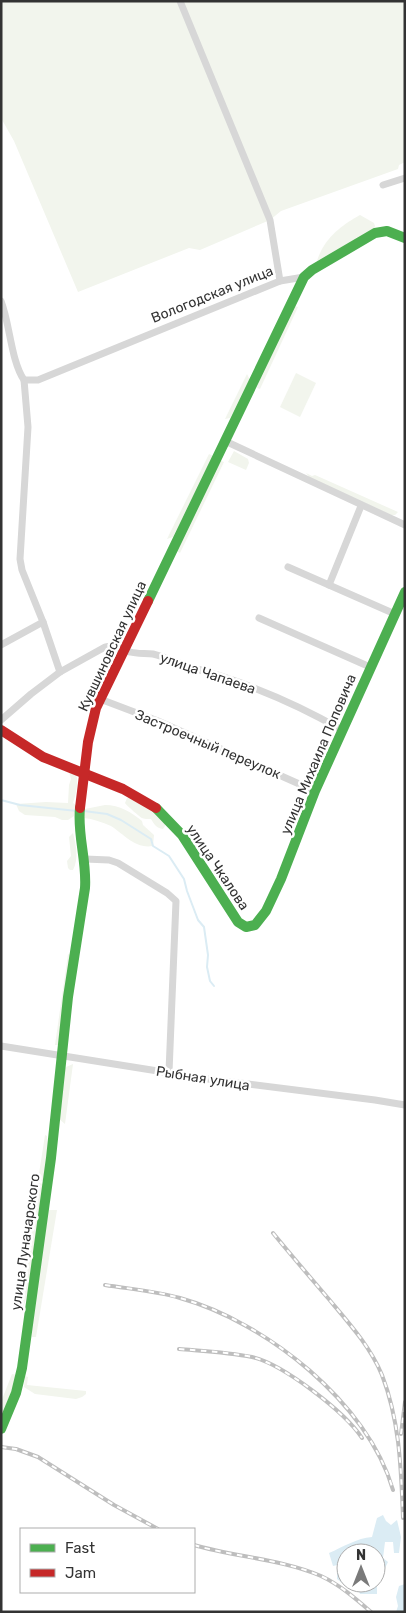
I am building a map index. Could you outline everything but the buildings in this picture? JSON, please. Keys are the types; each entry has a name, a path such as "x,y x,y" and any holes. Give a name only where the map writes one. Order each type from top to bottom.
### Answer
{"street":[{"path":"180,1 270,220 280,281"},
{"path":"383,185 405,178"},
{"name":"Вологодская улица","path":"24,380 45,378 280,281 304,277 312,270 375,233 387,231 405,238"},
{"name":"Кувшиновская улица","path":"62,1056 68,998 84,894 85,859 79,818 90,729 100,699 304,277"},
{"path":"1,301 20,374 24,380 28,427 20,559 22,570 60,672"},
{"path":"225,441 405,525"},
{"path":"329,585 361,506"},
{"path":"288,567 395,614"},
{"name":"улица Михаила Поповича","path":"255,925 266,911 281,879 315,791 405,592"},
{"path":"258,618 370,667"},
{"path":"1,644 42,622"},
{"name":"улица Чапаева","path":"1,720 60,672 112,646 130,652 154,654 205,670 285,702 319,717 342,730"},
{"name":"Застроечный переулок","path":"100,699 158,721 315,791"},
{"name":"улица Чкалова","path":"1,730 21,744 56,762 110,782 156,808 172,823 190,845 238,922 246,927 255,925"},
{"path":"85,859 109,860 118,863 167,893 176,901 168,1072"},
{"name":"Рыбная улица","path":"1,1046 242,1084 375,1100 405,1106"},
{"name":"улица Луначарского","path":"1,1429 16,1393 22,1368 51,1158 62,1056"}],"shaded area":[{"path":"1,1 405,1 405,162 399,165 398,169 281,211 270,220 200,250 189,248 78,292 14,141 1,118"},
{"path":"360,215 374,223 374,229 317,261 328,240 346,223"},
{"path":"294,306 298,307 260,389 257,388 261,374"},
{"path":"296,373 316,383 300,417 280,407"},
{"path":"247,374 250,380 230,418 225,419"},
{"path":"234,451 248,459 249,463 246,470 228,462"},
{"path":"209,454 213,456 173,537 167,539"},
{"path":"219,460 224,462 180,553 175,550"},
{"path":"306,473 312,476 315,475 398,512 395,515 391,515 310,478"},
{"path":"69,772 76,774 77,777 77,788 73,803 76,805 74,816 68,820 62,820 55,817 25,815 19,811 16,804 68,803 71,779"},
{"path":"127,798 138,800 148,806 165,823 163,829 157,827 151,819 143,818 133,811 125,803"},
{"path":"105,805 116,806 142,821 143,825 154,835 153,846 135,843 111,826 84,818 85,809"},
{"path":"73,833 76,857 75,866 73,870 70,870 67,861 71,856 69,837"},
{"path":"68,954 70,955 59,1045 55,1045"},
{"path":"73,1064 65,1124 59,1119 64,1070"},
{"path":"45,1135 47,1136 48,1152 44,1181 38,1180"},
{"path":"38,1183 44,1184 29,1289 23,1309 21,1309"},
{"path":"47,1210 57,1210 36,1337 32,1337 32,1320"},
{"path":"12,1374 17,1375 1,1420 1,1402"},
{"path":"25,1376 28,1377 27,1385 86,1391 86,1394 76,1399 35,1394 24,1387"},
{"path":"383,1515 391,1525 397,1520 401,1537 399,1553 394,1553 393,1542 351,1543 372,1537 377,1518"},
{"path":"336,1550 336,1565 333,1566 329,1553"},
{"path":"405,1584 405,1612 396,1612 398,1606 396,1597 399,1586"},
{"path":"360,1593 377,1593 377,1594"}],"waterway":[{"path":"1,800 20,805 77,811"},
{"path":"84,811 107,814 121,820 151,839 153,846 169,856 184,879 198,920 204,927 208,955 207,967 210,981 214,986"}],"railway":[{"path":"273,1233 358,1334 377,1364 393,1410 400,1464 403,1518"},
{"path":"105,1285 180,1298 213,1310 246,1326 279,1346 309,1370 337,1397 361,1427 380,1458 393,1490"},
{"path":"179,1349 234,1354 265,1361 312,1390 342,1415 362,1438"},
{"path":"401,1434 405,1402"},
{"path":"1,1447 16,1449 38,1457 114,1505 156,1528"},
{"path":"195,1545 306,1570 321,1576 341,1588 371,1612"}],"traffic: fast":[{"path":"148,601 304,277 312,270 375,233 387,231 405,238"},
{"path":"156,808 182,835 238,922 246,927 255,925 266,911 281,879 315,791 405,592"},
{"path":"1,1429 16,1393 22,1368 51,1158 68,997 85,888 85,868 79,818 80,808"}],"traffic: jam":[{"path":"80,808 88,742 96,708 148,601"},
{"path":"1,730 43,757 123,789 156,808"}]}
